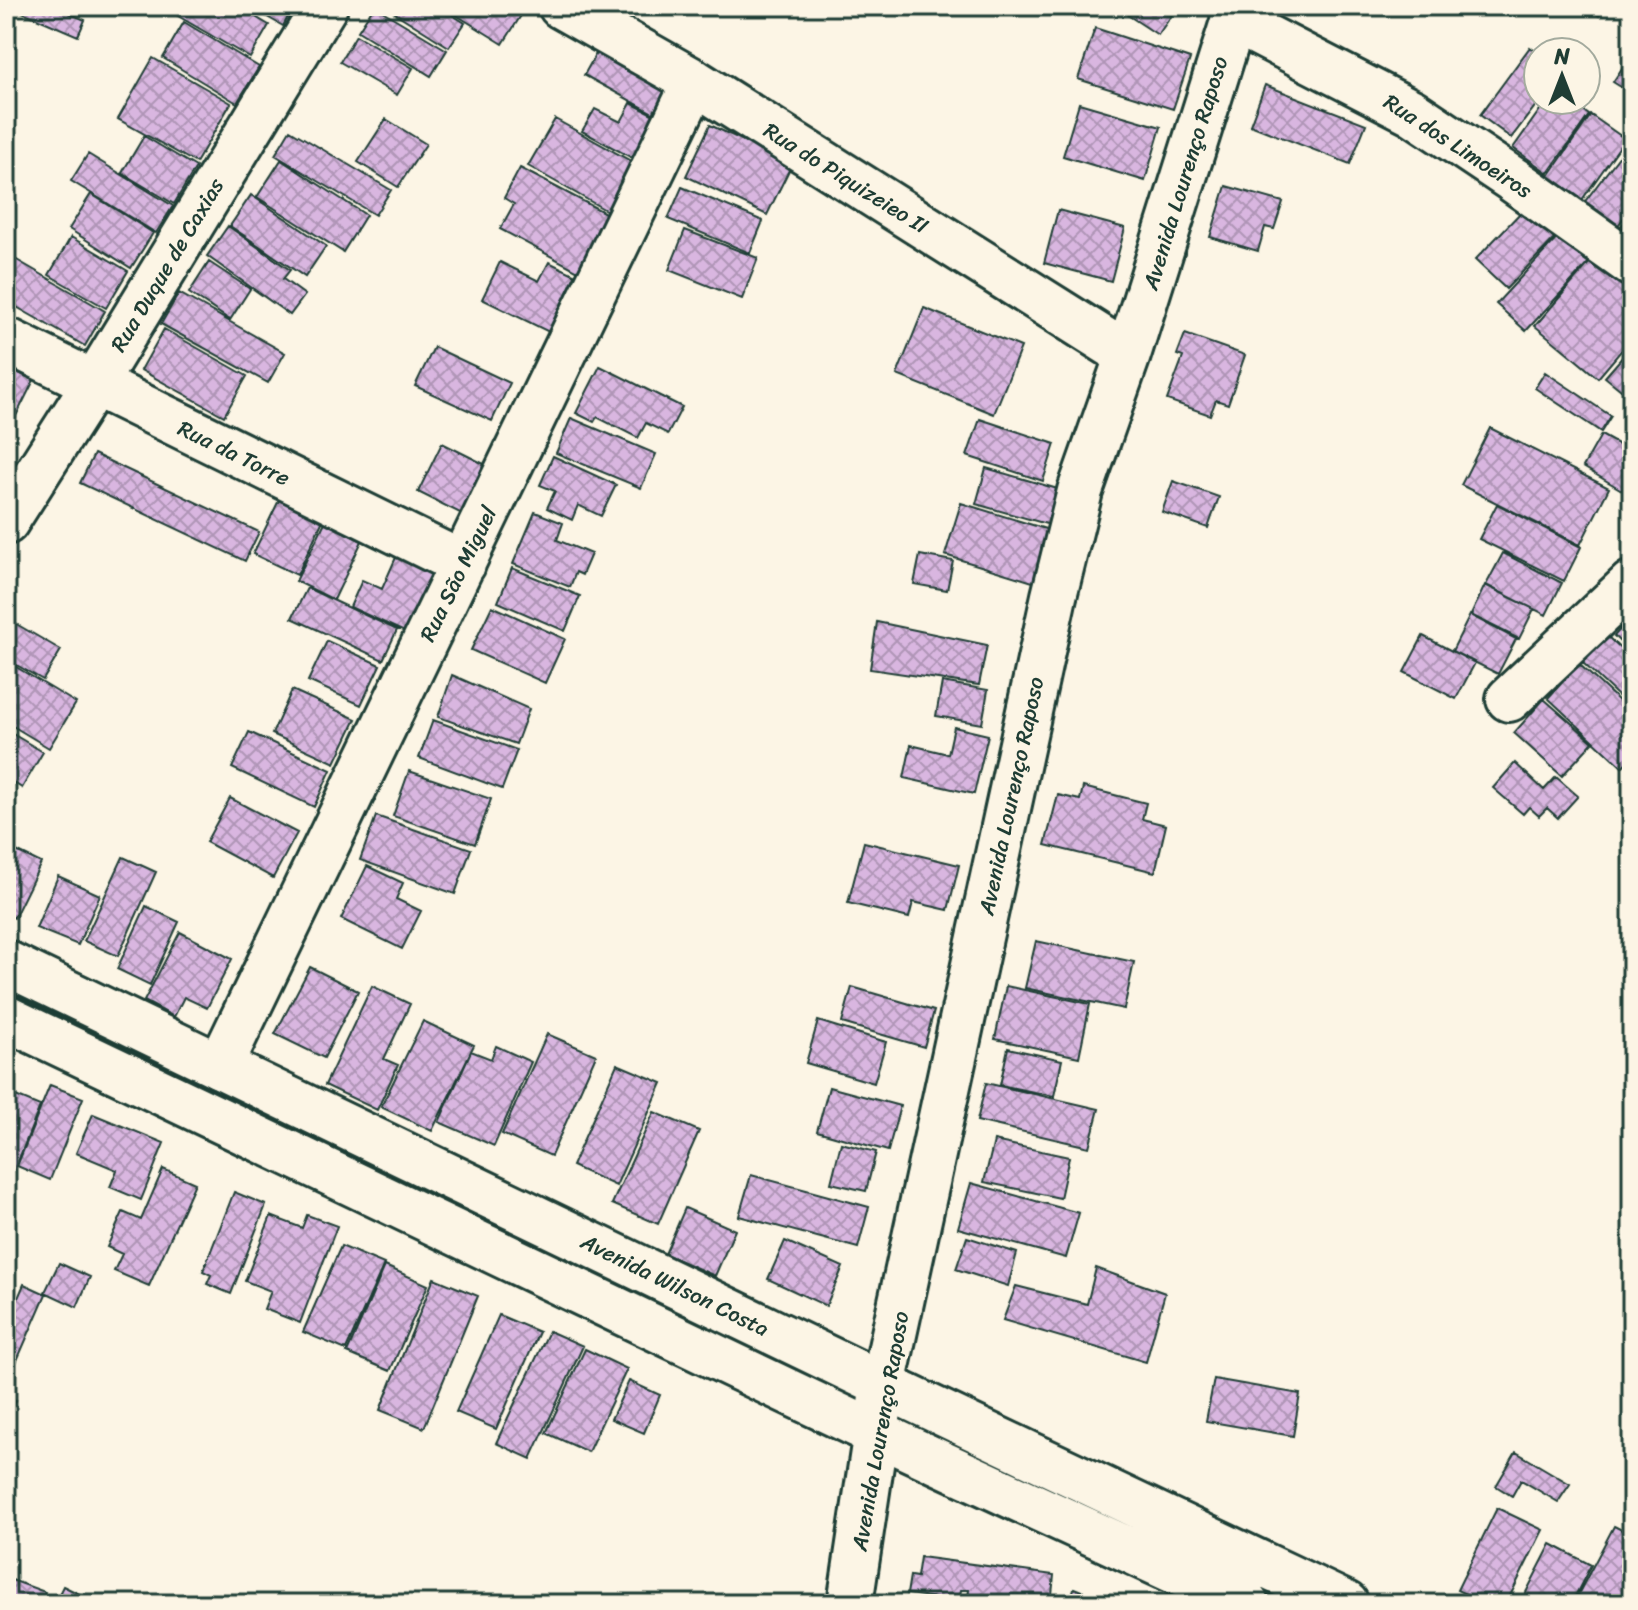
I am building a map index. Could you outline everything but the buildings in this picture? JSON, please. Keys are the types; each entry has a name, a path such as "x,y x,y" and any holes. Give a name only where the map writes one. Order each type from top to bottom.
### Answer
{"street":[{"name":"Rua Duque de Caxias","path":"6,522 325,6"},
{"name":"Rua do Piquizeieo II","path":"561,6 695,82 1128,355"},
{"name":"Rua dos Limoeiros","path":"1236,13 1412,112 1632,264"},
{"name":"Avenida Lourenço Raposo","path":"850,1604 883,1385 1054,596 1080,491 1128,355 1236,13"},
{"name":"Rua São Miguel","path":"220,1066 695,82"},
{"name":"Rua da Torre","path":"6,340 463,564"},
{"path":"1509,699 1632,583"},
{"name":"Avenida Wilson Costa","path":"6,963 1346,1604"},
{"path":"6,1018 877,1433 1246,1604"}]}
